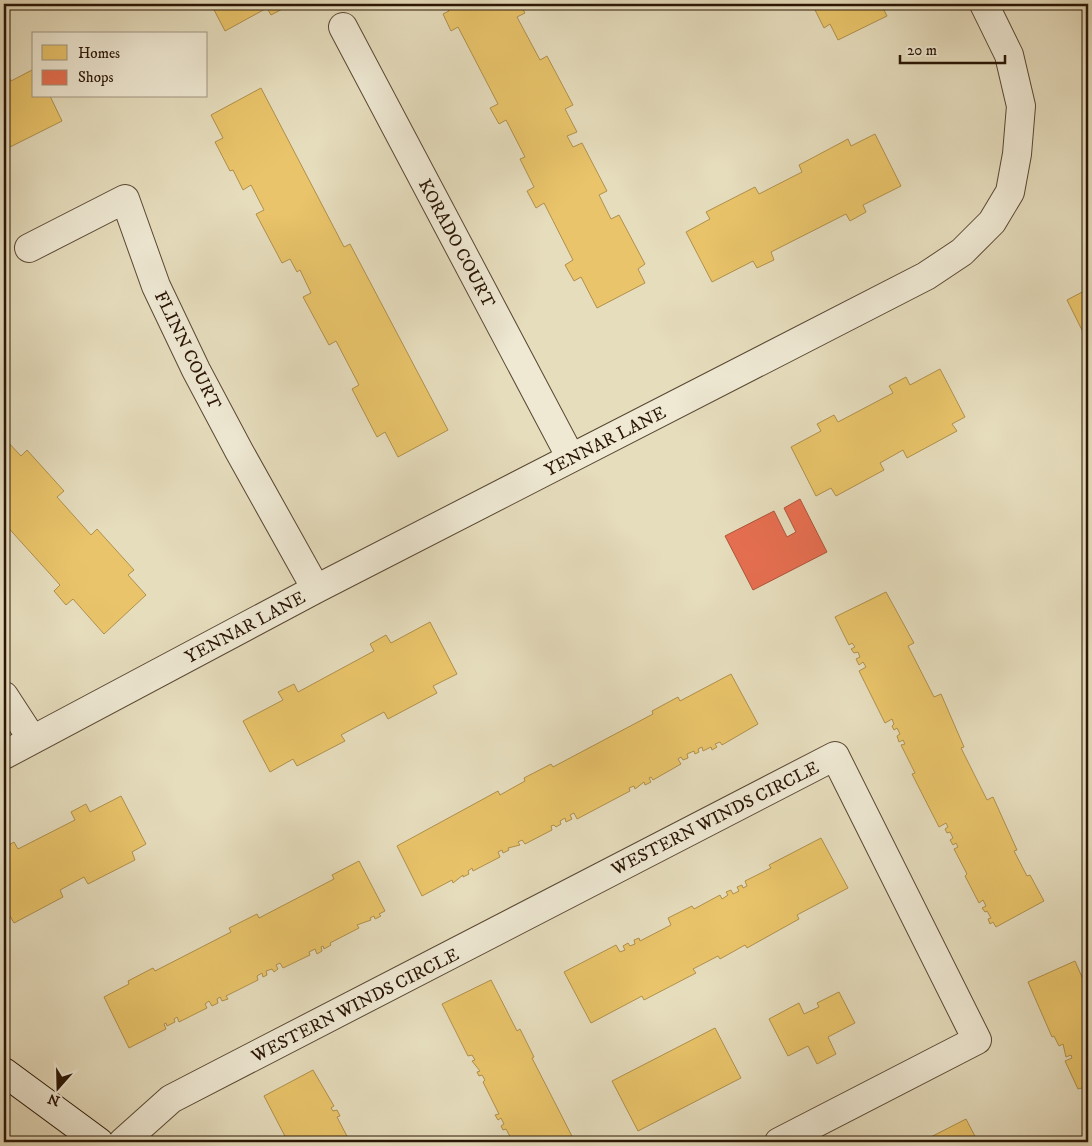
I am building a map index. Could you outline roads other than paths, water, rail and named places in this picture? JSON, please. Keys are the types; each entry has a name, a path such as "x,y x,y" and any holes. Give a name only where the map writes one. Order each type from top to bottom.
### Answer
{"street":[{"name":"YENNAR LANE","path":"4,755 316,589 926,276 962,252 992,222 1010,192 1017,154 1021,106 1009,55 984,4"},
{"name":"KORADO COURT","path":"343,27 571,458"},
{"name":"FLINN COURT","path":"29,248 125,199 156,286 196,370 316,589"},
{"path":"4,696 32,739"},
{"name":"WESTERN WINDS CIRCLE","path":"123,1142 171,1099 835,756 977,1040 779,1142"},
{"path":"4,1072 99,1142"}]}
